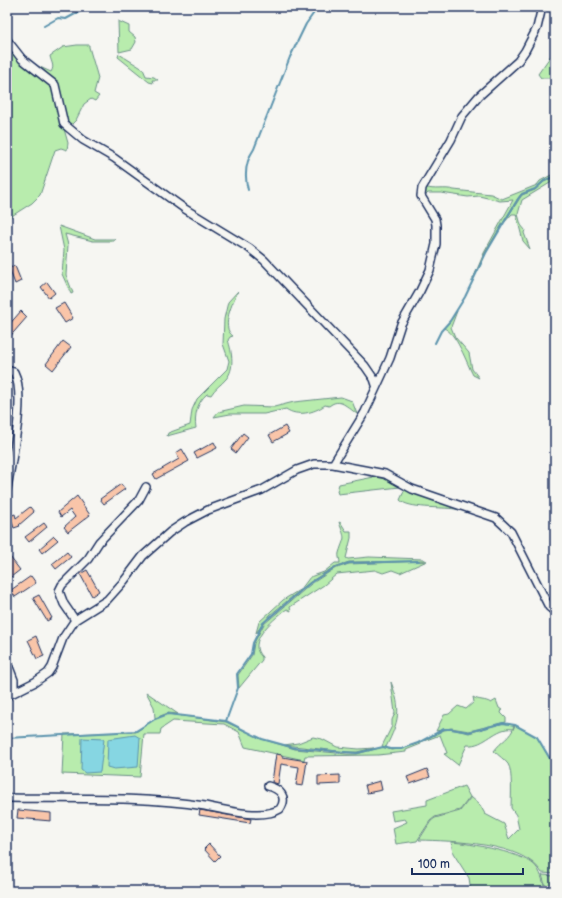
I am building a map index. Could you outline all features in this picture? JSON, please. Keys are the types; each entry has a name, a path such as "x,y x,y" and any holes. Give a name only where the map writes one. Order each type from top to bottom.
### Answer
{"street":[{"path":"333,464 359,425 376,385 385,370 401,324 425,282 434,257 436,244 435,219 421,196 422,188 462,116 479,96 518,61 526,51 537,28 542,7"},
{"path":"7,40 22,59 55,85 64,124 68,128 83,140 114,158 185,209 250,248 264,260 365,366 374,379 376,385"},
{"path":"7,370 14,372 16,376 18,392 16,431 7,489"},
{"path":"7,696 14,691 35,682 48,673 52,667 63,638 75,620 107,600 143,556 185,522 208,510 262,490 306,466 321,463 385,474 424,494 496,518 511,532 549,607 555,612"},
{"path":"75,620 64,604 59,591 62,585 88,559 99,542 139,500 146,487"},
{"path":"7,662 14,680 14,691"},
{"path":"7,798 160,800 250,813 268,813 280,809 284,801 278,789 268,786"}],"green space":[{"path":"118,21 129,26 129,32 135,37 136,42 132,49 119,52"},
{"path":"7,42 51,83 68,143 67,150 61,148 55,150 40,195 32,203 7,219"},
{"path":"89,45 98,78 94,93 99,96 95,101 91,99 84,104 76,120 69,127 66,123 59,91 33,64 51,72 53,66 50,56 63,47"},
{"path":"555,53 555,74 551,78 541,78 538,74 552,54"},
{"path":"119,54 143,69 146,76 154,77 158,80 152,80 153,83 149,82 118,57"},
{"path":"555,173 555,176 543,181 535,189 521,194 485,253 473,279 484,253 513,200 500,201 479,196 468,197 441,193 428,193 424,197 425,187 432,189 447,189 491,194 502,199 537,185 540,181"},
{"path":"555,177 555,180 522,200 518,214 521,225 525,230 524,233 530,249 523,241 516,214 512,214 503,224 522,195 535,190 544,182"},
{"path":"59,226 95,239 115,239 114,241 93,241 65,234 68,245 66,275 73,293 71,294 62,274 64,250"},
{"path":"238,291 229,314 228,321 229,332 233,336 228,340 232,360 229,375 211,395 207,394 201,401 195,419 196,428 167,436 168,433 190,425 192,410 197,399 227,369 229,361 223,344 224,319 228,302"},
{"path":"457,311 451,327 455,337 469,353 472,369 479,378 473,375 457,341 448,330 443,328"},
{"path":"341,397 352,401 357,414 347,406 337,402 306,413 295,413 286,409 264,414 230,414 214,417 218,412 244,406 274,407 294,402"},
{"path":"384,475 402,485 400,487 338,494 337,491 339,484"},
{"path":"406,487 496,519 504,528 487,518 468,512 404,503 400,500"},
{"path":"339,522 346,531 351,531 351,538 346,558 348,559 369,557 423,559 427,561 400,573 392,570 383,573 375,570 337,574 324,585 290,607 291,611 287,609 284,611 262,632 257,645 262,660 239,688 238,675 252,655 254,643 264,624 311,584 334,569 349,564 424,561 349,562 334,567 310,582 270,615 256,633 259,622 283,600 301,589 310,577 324,572 335,563 340,563 339,554 344,538"},
{"path":"391,682 397,700 398,715 394,730 386,747 382,746 392,726 392,720 395,713"},
{"path":"146,692 178,714 168,713 155,718 154,707"},
{"path":"473,697 491,703 496,700 499,708 502,710 501,713 506,718 506,722 469,731 451,728 436,731 444,715 449,714 458,706 466,709 474,702"},
{"path":"168,714 226,722 262,739 295,749 347,754 357,754 383,747 391,750 401,749 418,743 444,730 451,729 469,733 503,723 514,725 513,729 507,729 496,733 479,743 467,745 458,765 444,754 447,753 440,735 421,742 421,744 406,750 406,752 378,755 305,756 304,760 245,747 239,732 224,724 173,721 161,729 160,734 144,734 140,777 62,774 64,734 136,732 155,719"},
{"path":"515,725 537,737 555,768 555,874 542,873 533,863 520,855 504,849 486,845 449,841 419,840 431,821 435,818 460,811 471,797 480,805 485,814 504,824 509,839 519,829 516,815 511,808 510,768 508,764 494,751 513,730"},
{"path":"313,737 322,739 337,747 359,749 374,748 357,752 347,752 284,745 298,743"},
{"path":"464,786 470,797 460,810 435,817 430,821 417,841 396,844 393,828 407,822 405,819 393,821 391,811 427,805 427,800"},
{"path":"451,842 470,844 497,850 522,858 537,868 546,891 471,891 469,878 453,853"},
{"path":"542,875 555,876 555,891 547,891"}],"water":[{"path":"135,735 140,738 138,767 114,769 107,767 108,739"},
{"path":"82,738 104,739 100,772 85,773 81,770"}],"building":[{"path":"15,266 21,281 15,284 9,268"},
{"path":"47,282 55,293 49,298 41,287"},
{"path":"64,303 73,318 65,323 55,308"},
{"path":"21,311 27,317 7,340 7,327"},
{"path":"63,341 71,347 53,370 46,364"},
{"path":"285,426 289,433 273,442 269,435"},
{"path":"243,433 248,437 236,453 231,449"},
{"path":"214,442 217,448 197,458 194,453"},
{"path":"182,449 189,461 156,479 153,474 179,459 176,453"},
{"path":"121,484 125,489 104,504 100,499"},
{"path":"77,496 90,515 68,532 64,527 75,517 70,510 61,517 58,512"},
{"path":"30,507 34,512 19,525 20,526 14,528 10,516 15,514 16,518"},
{"path":"44,523 47,527 29,542 25,537"},
{"path":"54,536 58,540 42,553 39,549"},
{"path":"67,552 71,557 56,569 52,564"},
{"path":"7,553 20,570 7,580"},
{"path":"87,570 99,591 92,596 80,574"},
{"path":"31,576 36,583 15,597 11,590"},
{"path":"39,595 52,618 47,621 33,598"},
{"path":"36,636 44,656 37,659 28,640"},
{"path":"276,754 282,755 282,757 307,761 303,786 296,785 299,767 281,764 278,784 272,782"},
{"path":"427,769 430,777 410,784 407,777"},
{"path":"340,775 340,784 318,785 318,776"},
{"path":"380,781 382,790 367,793 365,785"},
{"path":"18,810 51,813 51,821 17,818"},
{"path":"200,810 251,819 250,823 199,815"},
{"path":"209,844 220,856 215,861 204,849"}],"waterway":[{"path":"44,26 58,18 66,19 88,7"},
{"path":"248,190 246,179 247,164 290,57 306,24 318,7"},
{"path":"435,343 441,331 450,321 465,297 486,253 518,199 522,194 535,189 544,181 555,176"},
{"path":"226,721 238,688 237,674 251,654 253,643 263,623 310,583 334,568 349,563 419,561"},
{"path":"7,738 136,731 155,719 168,714 226,721 262,739 295,748 357,753 383,747 401,749 418,743 444,729 469,732 503,723 515,725 537,737 555,767"}]}
